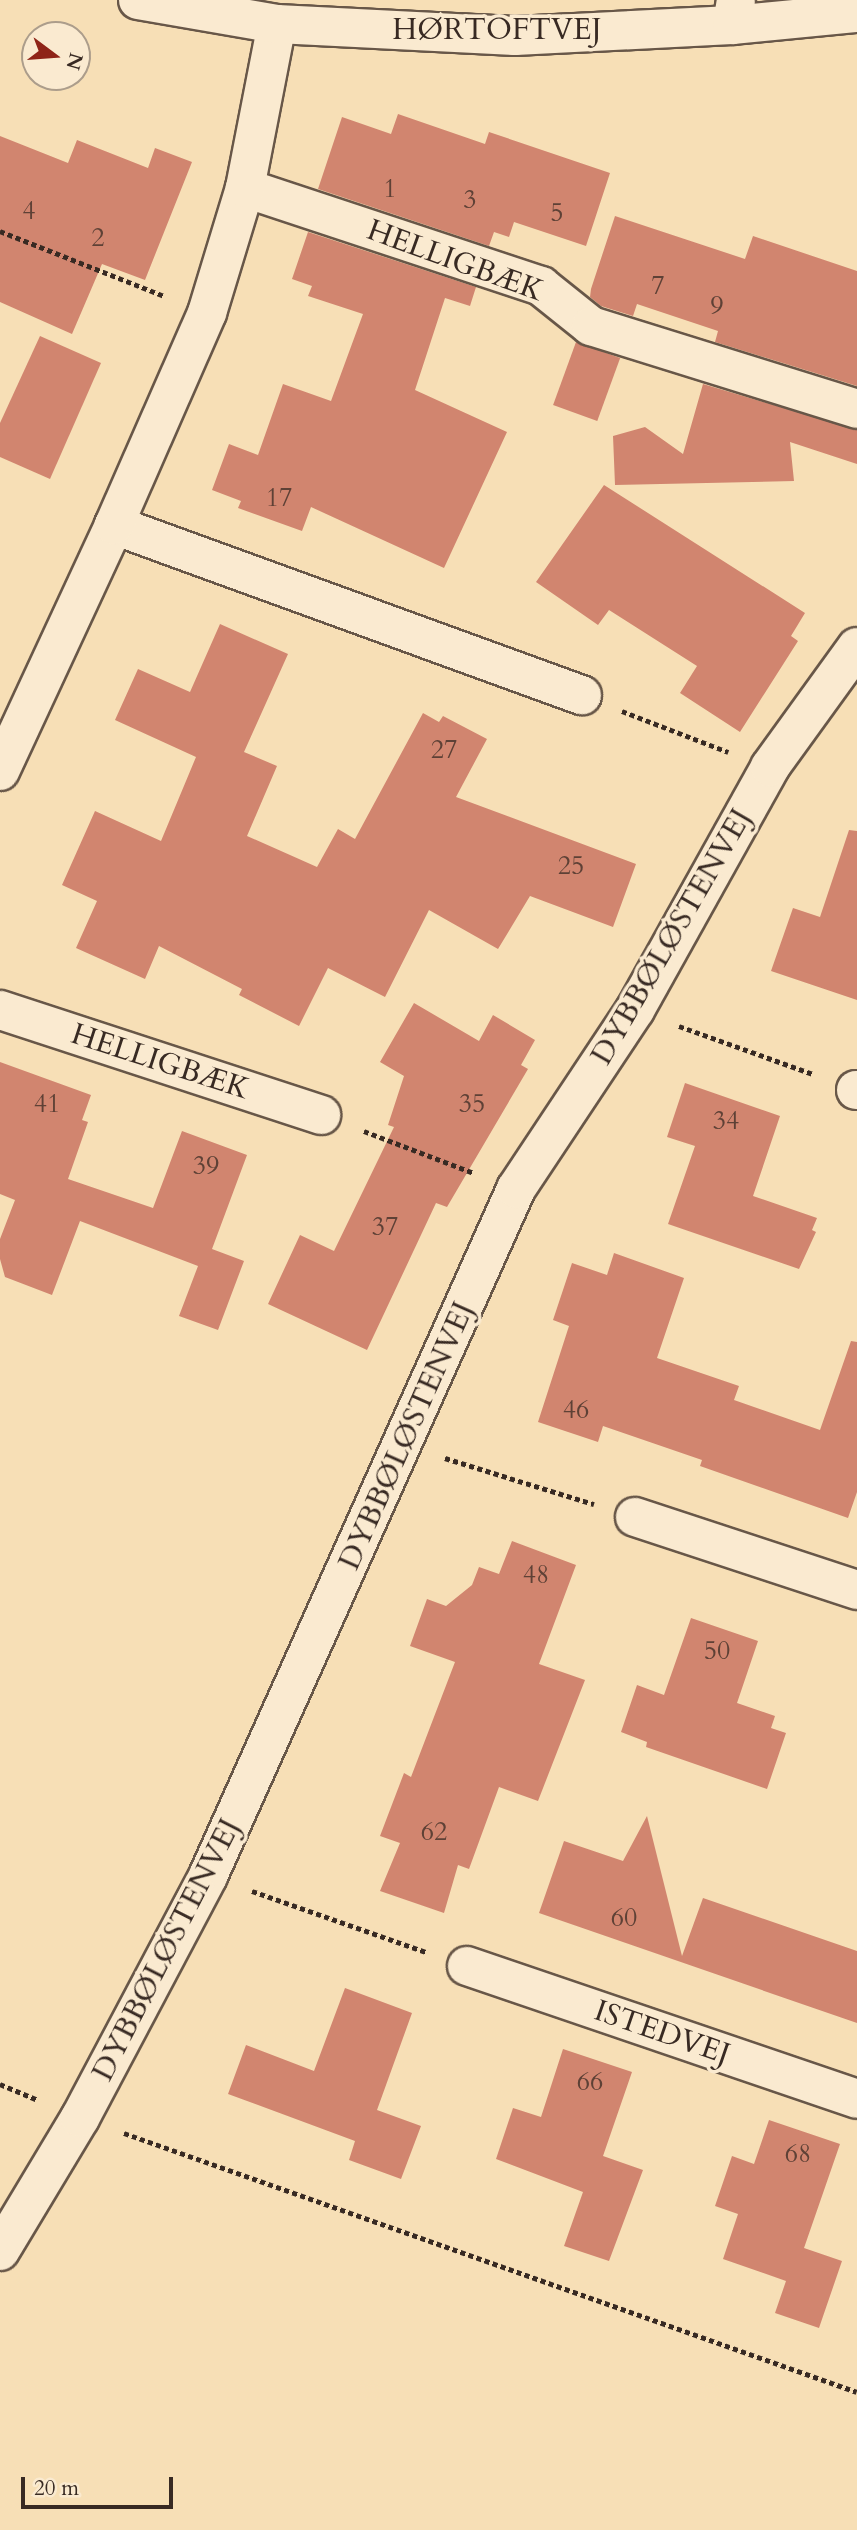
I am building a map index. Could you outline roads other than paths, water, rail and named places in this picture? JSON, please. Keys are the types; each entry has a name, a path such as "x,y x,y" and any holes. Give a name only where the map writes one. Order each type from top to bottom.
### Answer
{"street":[{"name":"HØRTOFTVEJ","path":"138,0 277,24 515,36 734,12 857,13"},
{"path":"0,771 114,525 207,313 245,188 277,24"},
{"name":"HELLIGBÆK","path":"245,188 541,286 591,326 857,409"},
{"path":"114,525 582,695"},
{"name":"DYBBØLØSTENVEJ","path":"0,2251 80,2118 208,1876 516,1189 635,1010 770,768 857,647"},
{"name":"HELLIGBÆK","path":"0,1010 321,1115"},
{"path":"635,1517 857,1590"},
{"name":"ISTEDVEJ","path":"467,1966 857,2099"}]}
